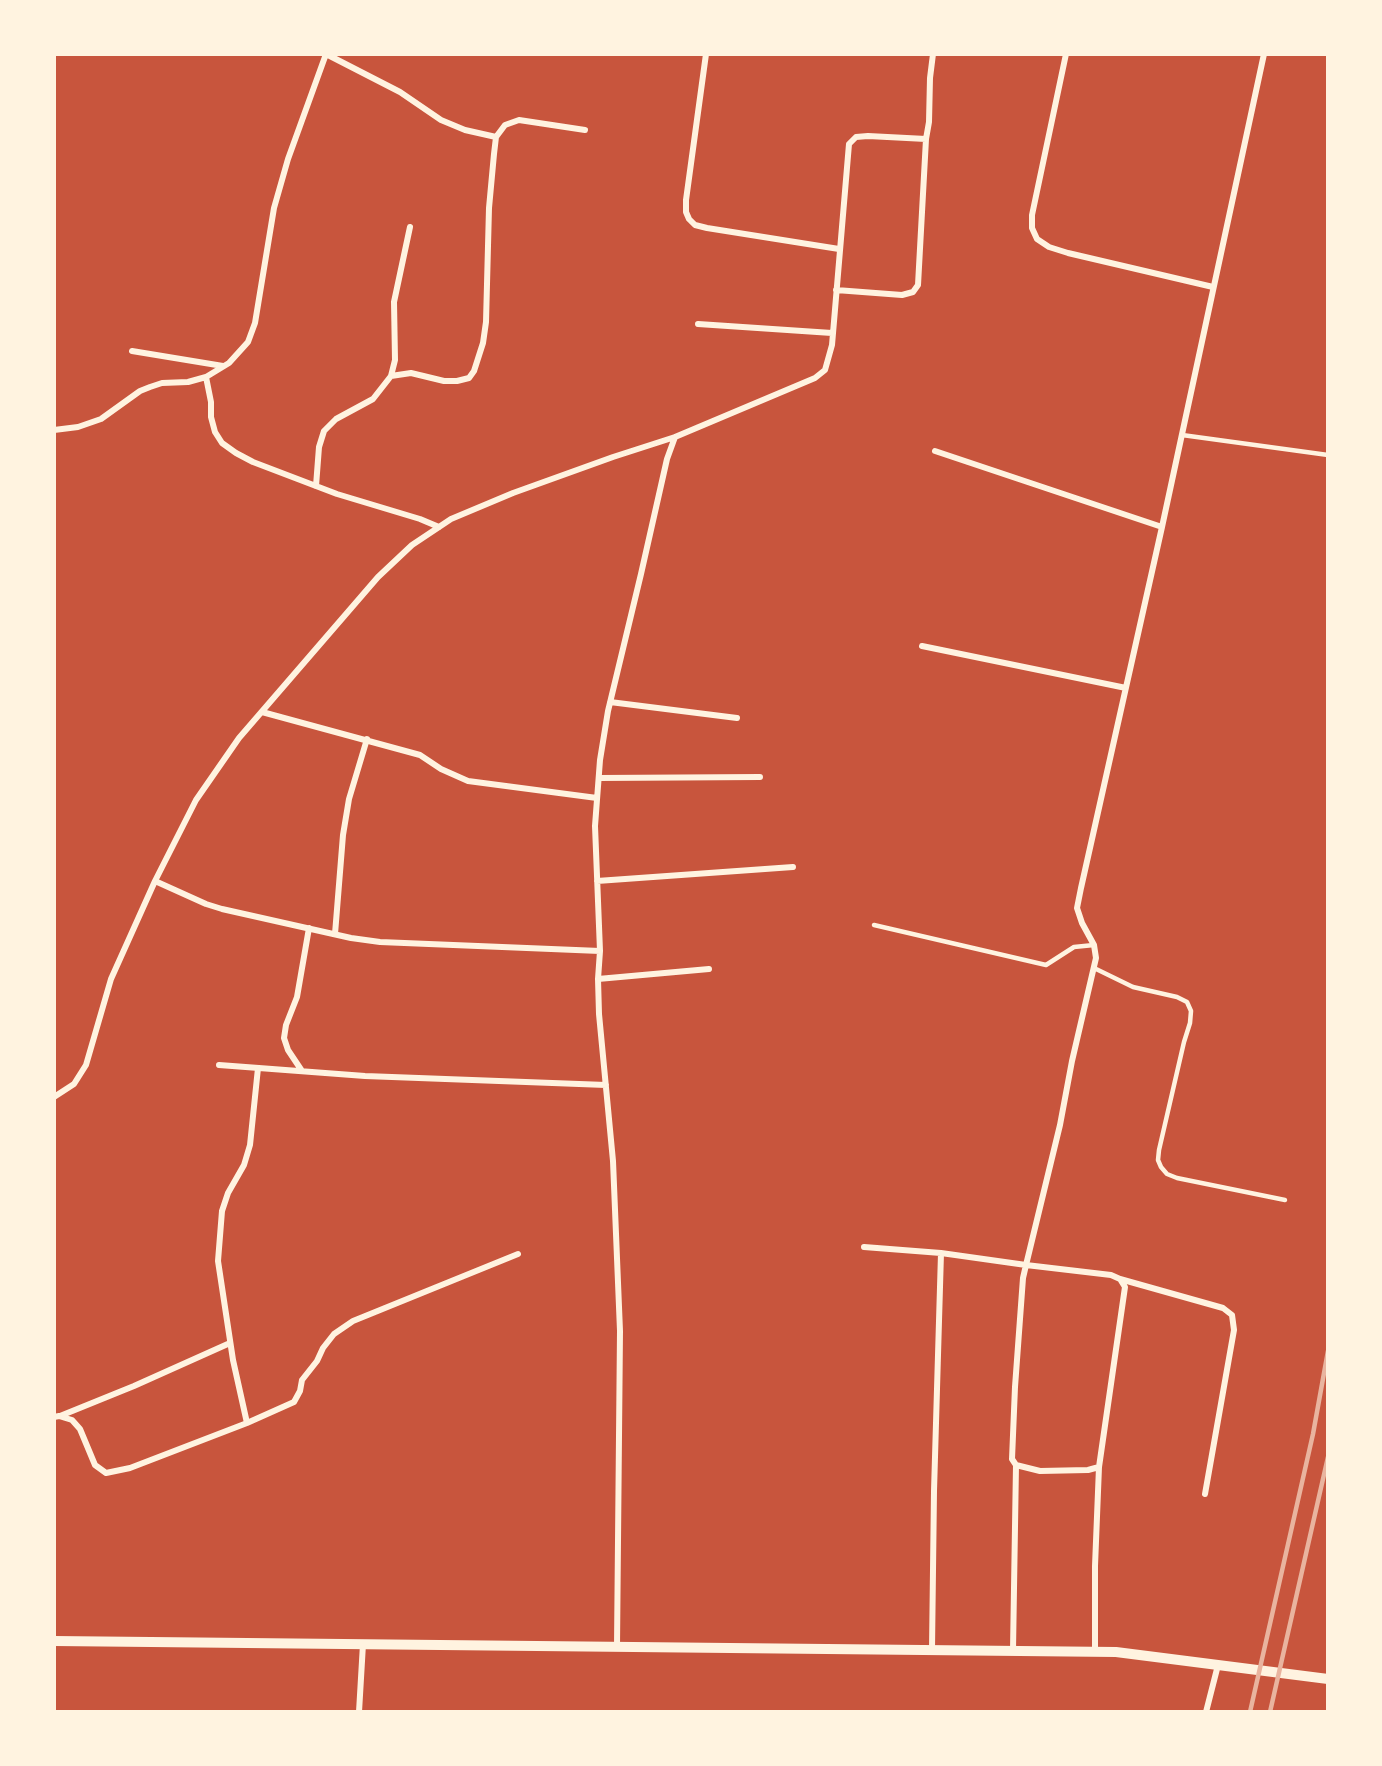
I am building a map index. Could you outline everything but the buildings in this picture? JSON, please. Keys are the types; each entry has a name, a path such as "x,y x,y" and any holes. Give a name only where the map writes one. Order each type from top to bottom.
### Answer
{"street":[{"path":"54,430 78,428 101,419 140,391 150,387 162,383 188,382 206,377 224,366 248,342 253,331 274,208 288,159 326,54 400,92 441,120 496,137"},
{"path":"706,54 686,200 686,212 689,219 695,225 707,228 839,249"},
{"path":"836,290 902,296 913,292 918,285 933,54"},
{"path":"1066,54 1032,215 1032,228 1037,239 1049,247 1068,253 1213,287"},
{"path":"1013,1650 1016,1465 1012,1459 1011,1448 1023,1278 1096,958 1094,945 1077,908 1264,54"},
{"path":"391,376 411,373 444,381 457,381 469,378 474,371 483,343 486,322 489,208 496,137 505,124 519,120 585,129"},
{"path":"54,1097 74,1084 86,1065 111,979 155,881 196,800 224,757 378,577 412,545 467,512 613,457 675,437 815,378 825,370 829,357 849,144 856,137 868,136 926,139"},
{"path":"316,486 319,447 324,431 336,419 373,399 391,376 395,360 394,302 410,226"},
{"path":"698,324 832,333"},
{"path":"132,351 224,366"},
{"path":"206,377 215,432 222,443 236,453 316,486 439,527"},
{"path":"617,1646 620,1331 613,1161 601,1041 595,826 610,702 667,459 675,437"},
{"path":"935,451 1162,527"},
{"path":"922,646 1126,688"},
{"path":"610,702 737,718"},
{"path":"262,712 420,755 441,769 468,781 597,798"},
{"path":"335,934 343,835 349,799 367,739"},
{"path":"599,778 760,777"},
{"path":"597,881 793,867"},
{"path":"155,881 214,907 380,942 600,951"},
{"path":"302,1071 288,1050 284,1038 286,1025 297,997 309,928"},
{"path":"598,980 709,969"},
{"path":"219,1065 365,1076 606,1085"},
{"path":"247,1423 230,1343 219,1270 219,1233 228,1194 244,1165 250,1145 258,1068"},
{"path":"864,1247 940,1253 1110,1275 1223,1308 1232,1315 1233,1338 1205,1494"},
{"path":"932,1649 940,1253"},
{"path":"56,1417 72,1420 80,1429 95,1465 106,1473 130,1467 247,1423 294,1402 300,1391 302,1380 317,1361 323,1348 334,1334 353,1321 518,1254"},
{"path":"1095,1651 1095,1566 1100,1467 1125,1287 1120,1279"},
{"path":"56,1417 134,1386 230,1343"},
{"path":"1016,1465 1040,1471 1088,1470 1100,1467"},
{"path":"54,1641 1095,1651 1328,1679"},
{"path":"359,1712 363,1643"},
{"path":"1206,1712 1218,1665"}],"lane":[{"path":"1182,435 1328,455"},
{"path":"874,925 1046,966 1074,946 1094,945"},
{"path":"1094,968 1133,987 1177,997 1187,1002 1191,1011 1159,1150 1158,1160 1161,1167 1177,1178 1286,1200"}],"railway":[{"path":"1250,1712 1313,1434 1328,1351"},
{"path":"1270,1712 1328,1457"}]}
